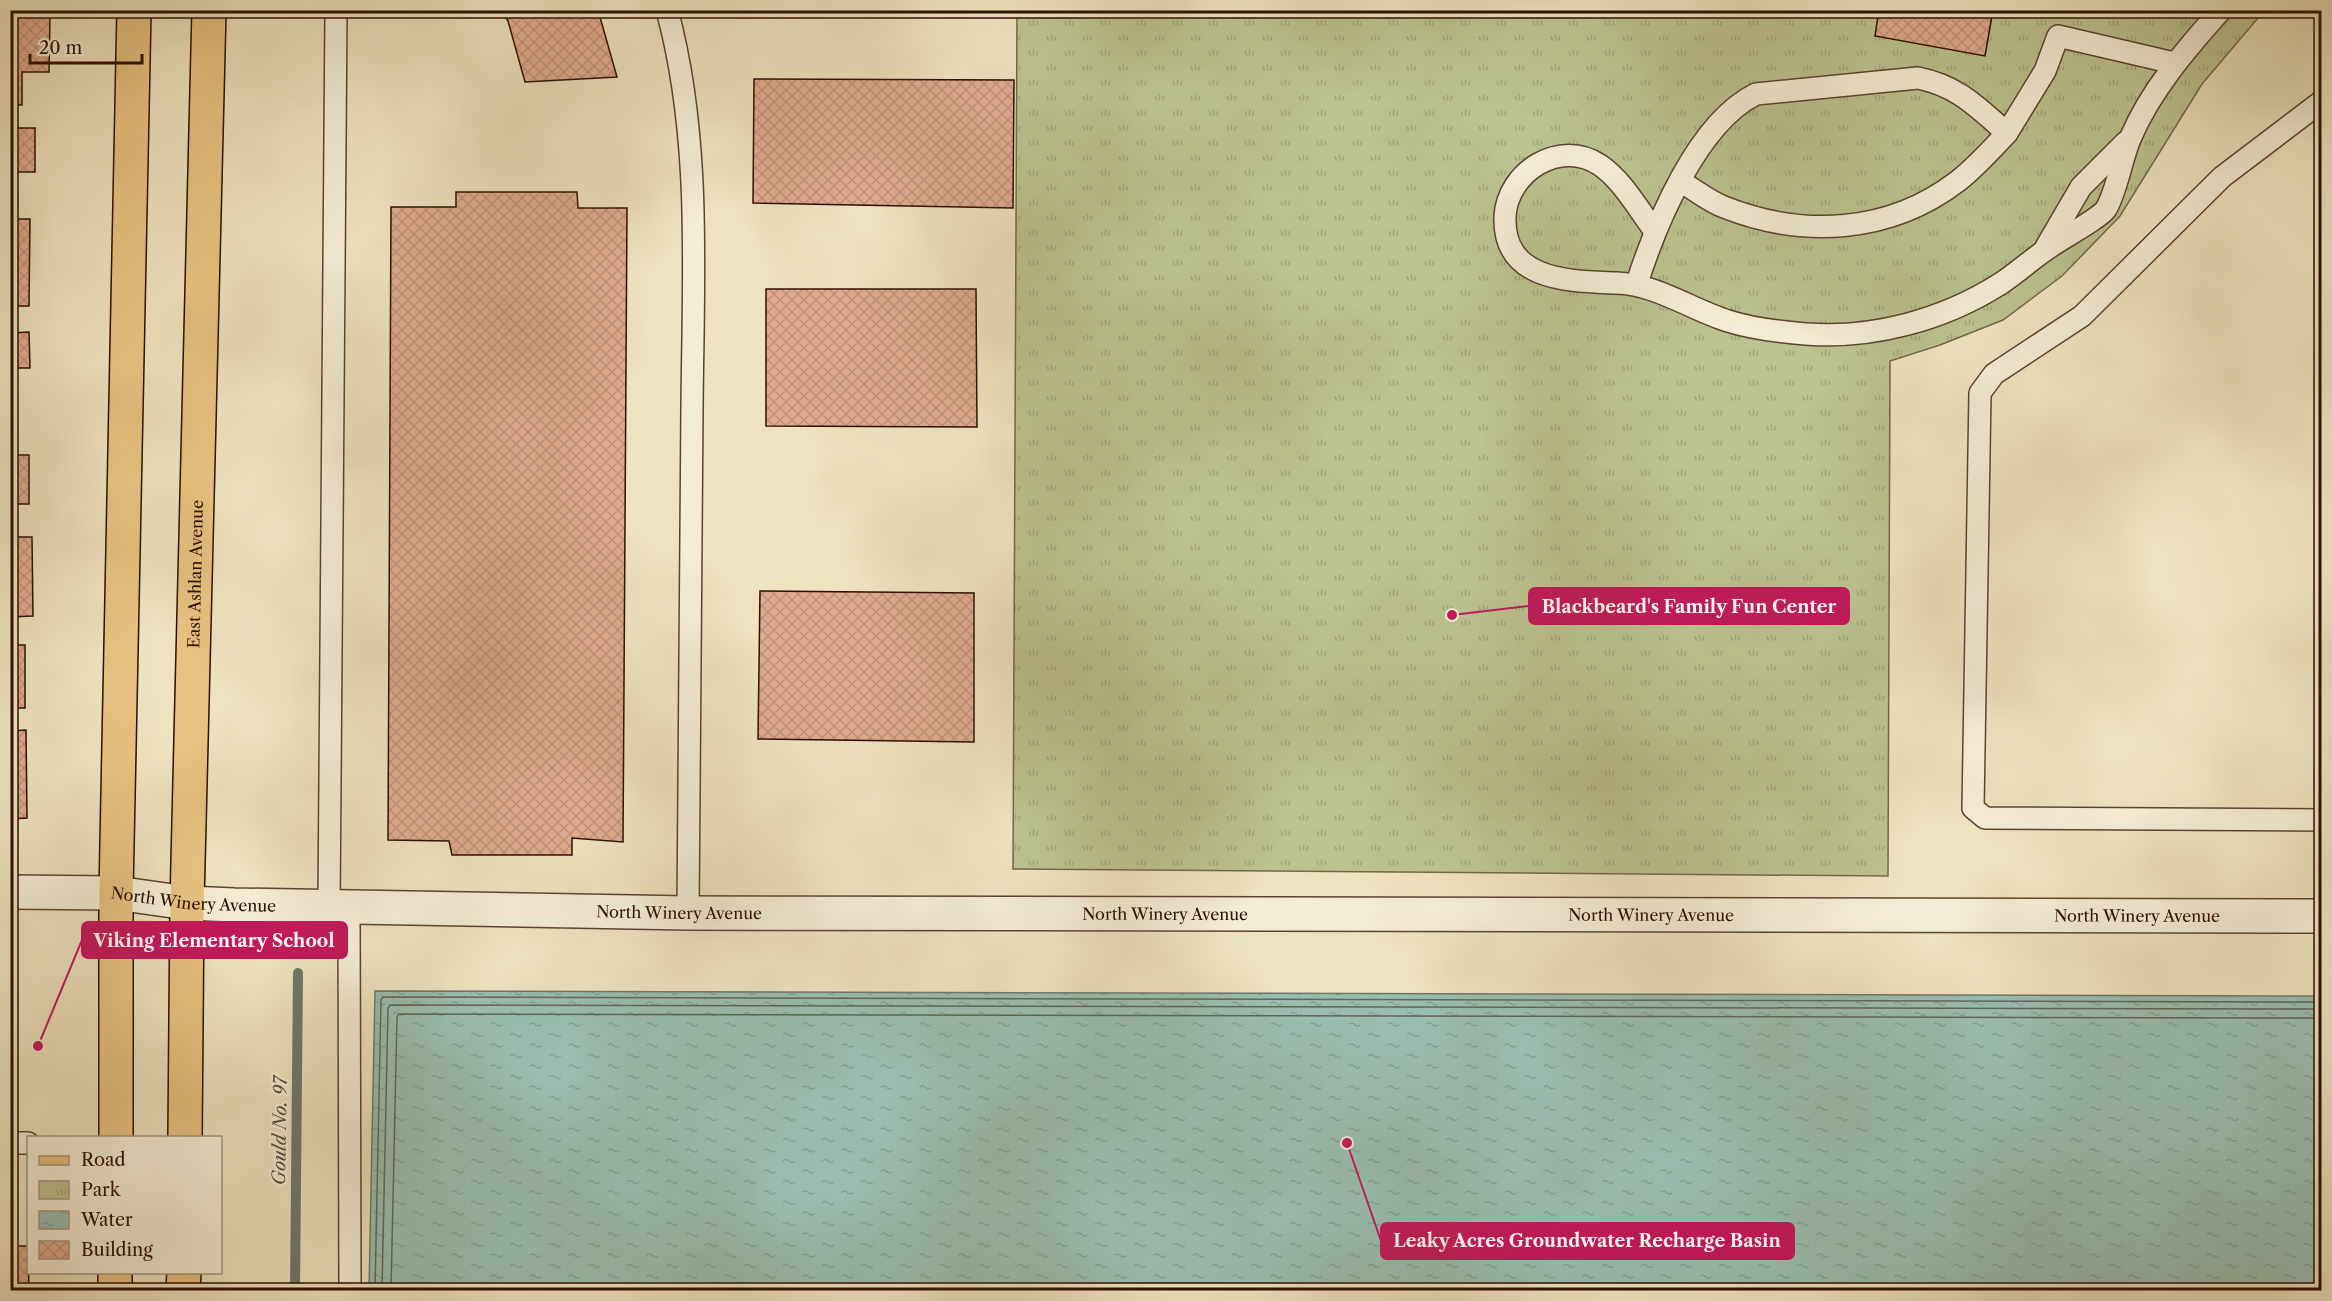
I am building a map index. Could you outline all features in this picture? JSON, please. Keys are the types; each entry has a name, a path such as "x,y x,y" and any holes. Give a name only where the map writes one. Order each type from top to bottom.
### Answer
{"main road":[{"path":"116,1136 116,893 134,10"},
{"path":"199,10 208,65"},
{"name":"East Ashlan Avenue","path":"185,1136 187,903 209,10"},
{"path":"115,1274 115,1290"},
{"path":"183,1290 184,1274"}],"street":[{"name":"North Winery Avenue","path":"10,892 116,893 187,903 339,908 688,913 2322,916"}],"lane":[{"path":"336,10 339,908 350,1290"},
{"path":"667,10 678,50 687,123 694,247 688,913"},
{"path":"1654,231 1614,177 1597,164 1578,156 1556,157 1536,165 1520,178 1509,196 1505,218 1508,237 1517,255 1532,269 1549,278 1636,284 1728,321 1759,328 1806,334 1847,335 1888,329 1930,317 1972,299 1999,284 2106,210 2131,137 2174,63 2222,10"},
{"path":"1680,181 1722,206 1764,220 1826,228 1857,226 1908,210 1934,198 1959,180 2007,132 2045,70 2058,36 2174,63"},
{"path":"1636,284 1654,231 1680,181 1727,113 1739,102 1756,93 1918,78 1941,82 1960,93 2007,132"},
{"path":"2322,101 2222,177 2082,316 1994,374 1980,393 1973,808 1985,818 2322,820"},
{"path":"2044,251 2081,187 2131,137"},
{"path":"10,1143 27,1143"}],"green space":[{"path":"1017,11 2264,11 2202,84 2120,216 2062,276 2003,320 1940,345 1890,361 1888,876 1013,869"}],"water":[{"path":"375,991 2321,996 2321,1290 369,1290"}],"building":[{"path":"501,10 598,10 617,77 525,82 508,21"},
{"path":"1879,10 1993,10 1985,56 1875,36"},
{"path":"10,16 50,17 49,72 22,72 22,105 10,105"},
{"path":"754,79 1014,80 1013,208 753,203"},
{"path":"10,128 35,128 35,172 14,172 14,208 10,208"},
{"path":"456,192 577,192 578,208 627,208 623,842 572,838 572,855 452,855 449,841 388,840 391,207 456,207"},
{"path":"10,219 30,219 29,306 10,306"},
{"path":"766,289 976,289 977,427 766,426"},
{"path":"29,332 30,368 14,368 14,412 10,412 10,333"},
{"path":"10,455 29,455 29,504 10,504"},
{"path":"10,529 12,537 32,537 33,616 10,617"},
{"path":"760,591 974,593 974,742 758,739"},
{"path":"10,645 25,645 25,708 10,708"},
{"path":"26,730 27,818 10,819 10,731"},
{"path":"10,1246 27,1246 29,1290 10,1290"}],"waterway":[{"name":"Gould No. 97","path":"295,1290 298,973"}],"place":[{"name":"Blackbeard's Family Fun Center","path":"1452,615"},
{"name":"Viking Elementary School","path":"38,1046"},
{"name":"Leaky Acres Groundwater Recharge Basin","path":"1347,1143"}]}
